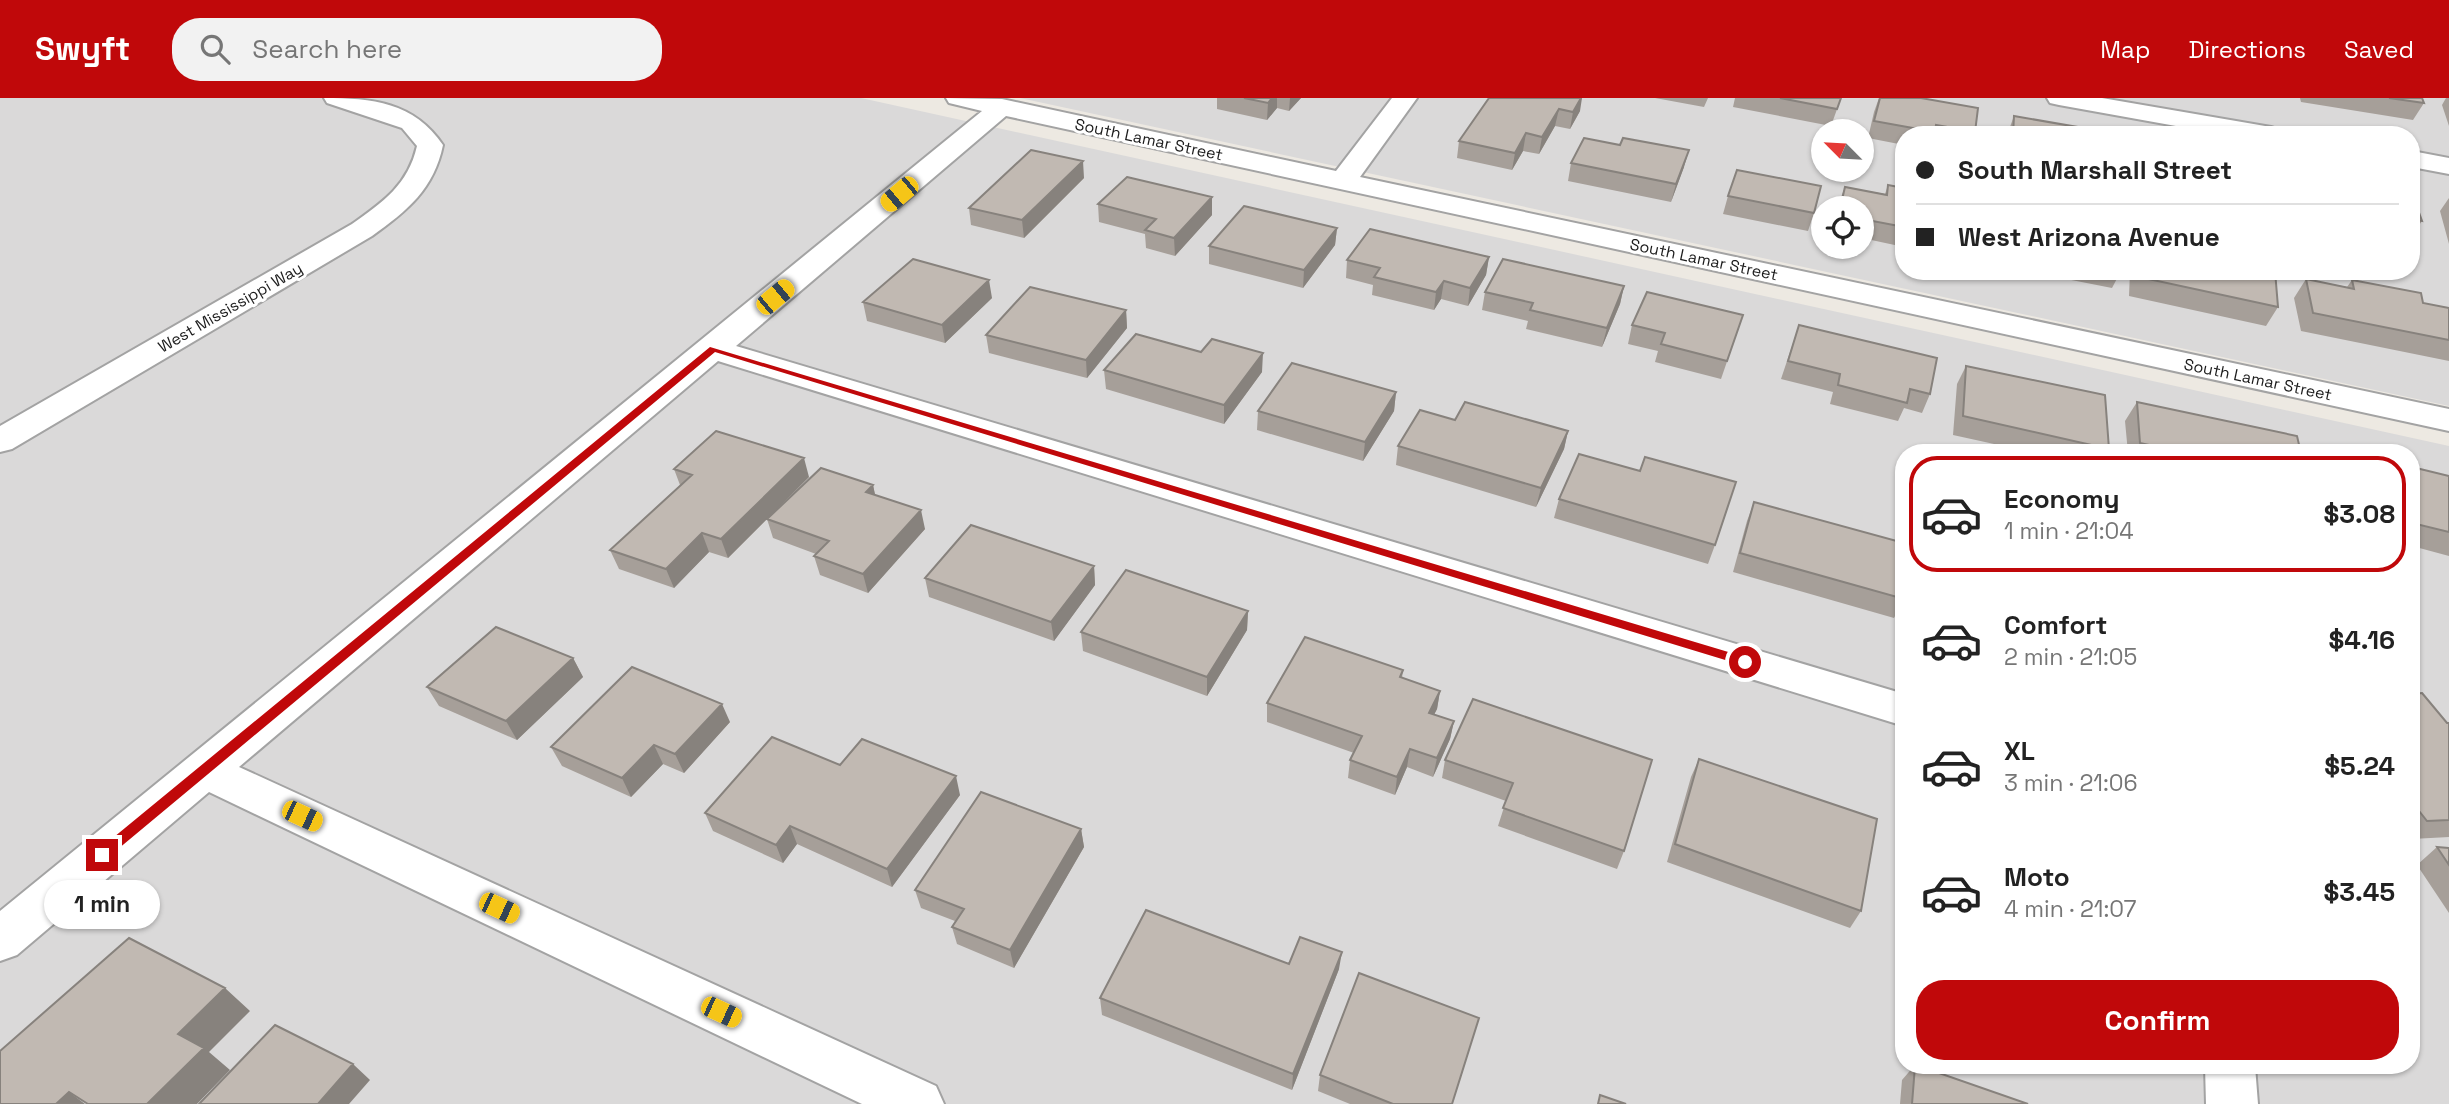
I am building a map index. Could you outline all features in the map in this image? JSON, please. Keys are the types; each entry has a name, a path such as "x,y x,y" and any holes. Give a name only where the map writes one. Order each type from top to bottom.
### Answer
{"street":[{"name":"West Mississippi Way","path":"0,441 362,230 409,195 426,170 430,145 411,123 367,106 336,98"},
{"name":"South Lamar Street","path":"958,98 2449,420"},
{"path":"1343,181 1405,98"},
{"path":"2059,98 2219,126"},
{"path":"0,940 1002,107"},
{"path":"2420,161 2449,166"},
{"path":"713,349 1895,707"},
{"path":"203,770 918,1104"},
{"path":"2230,1074 2232,1104"}],"shaded area":[{"path":"0,98 861,98 2449,446 2449,1104 0,1104"},
{"path":"1020,98 2449,98 2449,406"}],"building":[{"path":"1244,98 1272,98 1268,103"},
{"path":"1489,98 1581,98 1573,112 1559,109 1542,137 1526,133 1515,153 1459,141"},
{"path":"1780,98 1841,98 1837,109"},
{"path":"1880,98 1921,98 1978,108 1976,126 1902,126 1874,121"},
{"path":"2389,98 2422,98 2424,103"},
{"path":"2014,116 2072,126 2013,126"},
{"path":"1584,138 1620,145 1623,138 1689,150 1676,184 1571,163"},
{"path":"1031,150 1083,161 1022,220 969,208"},
{"path":"1737,170 1821,186 1818,196 1811,196 1811,212 1728,196"},
{"path":"1127,177 1212,197 1174,238 1145,230 1156,219 1098,204"},
{"path":"1888,185 1895,186 1895,225 1874,221 1874,196 1843,196 1845,187 1887,195"},
{"path":"1244,206 1337,228 1304,270 1209,246"},
{"path":"1370,229 1489,257 1470,288 1444,281 1436,292 1374,277 1380,268 1347,260"},
{"path":"913,259 989,280 942,325 863,302"},
{"path":"1503,259 1624,286 1607,328 1530,310 1533,303 1485,292"},
{"path":"2153,280 2276,280 2278,307"},
{"path":"2306,280 2354,289 2352,280 2421,293 2423,303 2449,308 2449,340 2313,313"},
{"path":"1030,287 1126,310 1086,360 986,335"},
{"path":"1647,292 1743,315 1727,361 1661,344 1665,333 1632,325"},
{"path":"1799,325 1937,358 1930,394 1910,389 1907,403 1838,385 1840,374 1788,361"},
{"path":"1136,334 1201,352 1212,339 1263,353 1224,405 1104,370"},
{"path":"1292,363 1396,392 1365,442 1258,411"},
{"path":"1966,366 2105,395 2109,444 2087,444 1963,416"},
{"path":"1465,402 1568,431 1541,488 1398,446 1420,410 1455,420"},
{"path":"2137,402 2297,436 2299,444 2144,444 2140,443"},
{"path":"716,431 804,458 721,539 702,533 666,569 610,550 692,475 674,469"},
{"path":"1579,454 1640,471 1645,457 1736,482 1715,545 1559,499"},
{"path":"821,468 873,485 866,492 921,510 863,574 814,556 829,541 767,519"},
{"path":"2420,469 2449,476 2449,532 2420,525"},
{"path":"1754,502 1895,541 1895,596 1740,553"},
{"path":"971,525 1094,566 1051,622 925,578"},
{"path":"1126,570 1248,611 1207,677 1081,632"},
{"path":"496,627 573,658 506,721 427,687"},
{"path":"1305,637 1403,670 1400,677 1440,691 1429,713 1454,721 1437,758 1410,749 1397,777 1350,760 1362,736 1267,703"},
{"path":"632,667 722,704 675,754 654,745 622,778 551,747"},
{"path":"2420,693 2449,723 2449,820 2427,821 2420,812"},
{"path":"1473,699 1652,760 1624,851 1503,808 1513,783 1445,760"},
{"path":"772,737 840,765 862,739 956,776 887,869 790,826 776,845 705,813"},
{"path":"1699,759 1877,819 1861,911 1675,844"},
{"path":"981,792 1081,829 1010,950 952,927 964,909 915,890"},
{"path":"2437,847 2449,848 2449,865"},
{"path":"1146,910 1289,964 1300,937 1342,952 1293,1074 1100,998"},
{"path":"129,938 225,988 178,1034 204,1048 147,1104 88,1104 69,1092 56,1104 0,1104 0,1051"},
{"path":"1359,973 1479,1018 1452,1104 1393,1104 1320,1075"},
{"path":"275,1025 353,1064 318,1104 199,1104"},
{"path":"1914,1074 1942,1074 2028,1104 1912,1104"},
{"path":"1600,1095 1626,1104 1598,1104"}],"route":[{"path":"102,855 713,349 1745,662"}]}
